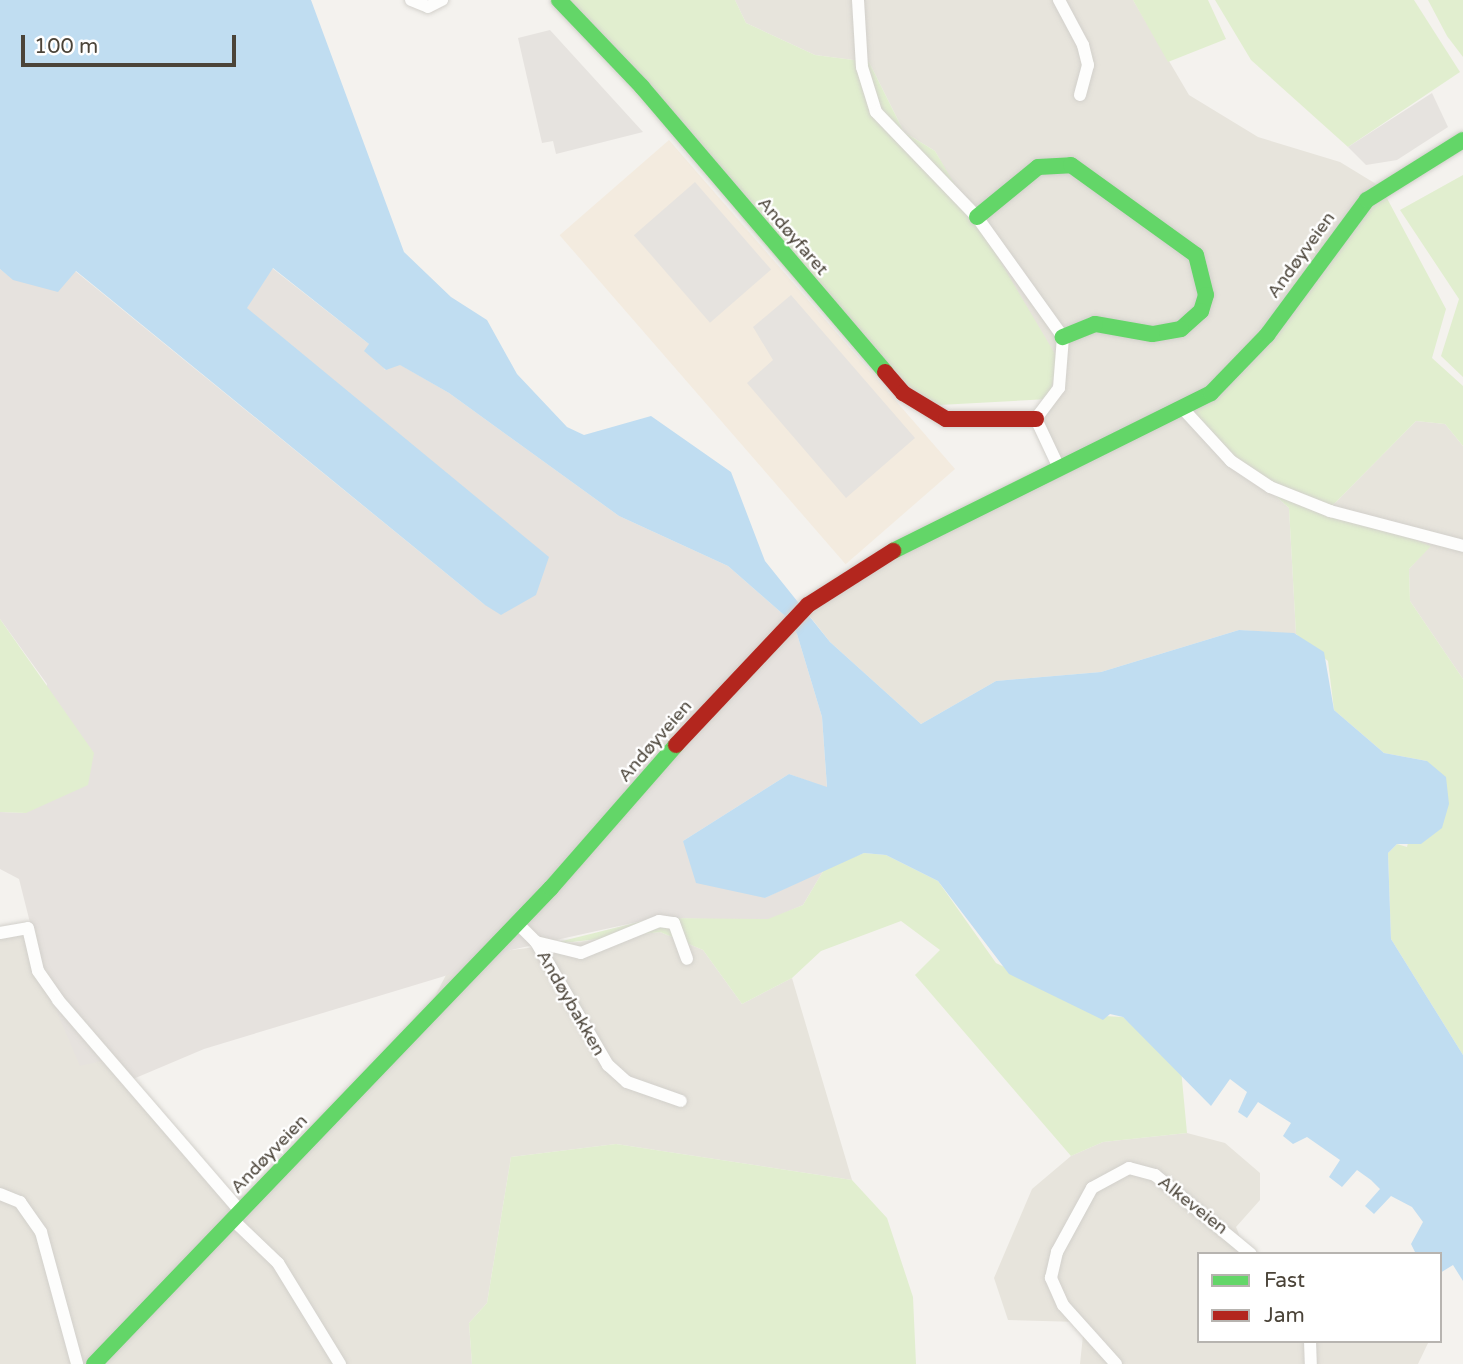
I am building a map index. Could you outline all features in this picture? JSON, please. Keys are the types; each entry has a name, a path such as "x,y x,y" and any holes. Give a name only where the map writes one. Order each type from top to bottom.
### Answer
{"street":[{"path":"411,0 428,7 442,0"},
{"name":"Andøyfaret","path":"559,0 642,87 903,393 946,419 1036,419"},
{"path":"858,0 869,98 885,124 978,217 1063,337 1059,388 1036,419 1060,470"},
{"path":"1059,0 1083,46 1088,65 1080,95"},
{"name":"Andøyveien","path":"94,1364 517,923 784,626 808,605 880,556 1185,411 1240,367 1367,201 1463,139"},
{"path":"978,217 1038,167 1072,165 1196,255 1206,295 1201,311 1181,329 1152,334 1095,324 1063,337"},
{"path":"1185,411 1231,461 1270,487 1329,511 1463,546"},
{"name":"Andøybakken","path":"536,942 581,953 659,921 674,923 687,959"},
{"name":"Andøybakken","path":"517,923 536,942 599,1055 627,1082 681,1101"},
{"name":"Andøyveien","path":"0,933 28,928 38,971 58,1000 236,1215"},
{"name":"Alkeveien","path":"1116,1364 1063,1305 1051,1278 1057,1252 1091,1188 1129,1168 1155,1175 1249,1252"},
{"path":"0,1194 20,1202 41,1232 77,1364"},
{"path":"236,1215 278,1263 340,1364"},
{"path":"1310,1343 1311,1364"}],"shaded area":[{"path":"735,0 1133,0 1189,95 1258,137 1340,162 1381,187 1239,464 1289,508 1296,634 1239,630 1101,672 996,681 921,724 830,642 801,605 1062,469 1034,423 1055,390 993,254 935,151 904,132 869,62 815,55 746,23"},
{"path":"550,30 643,132 556,154 553,141 542,143 518,38"},
{"path":"1432,93 1448,127 1397,160 1366,165 1348,147"},
{"path":"669,140 955,469 846,564 560,235"},
{"path":"695,182 771,270 710,323 634,235"},
{"path":"272,268 369,344 385,370 399,364 449,393 619,516 728,566 784,615 797,634 822,717 827,788 789,774 683,841 765,898 825,868 803,905 768,920 655,918 511,950 491,962 204,1049 126,1082 110,1059 80,1066 46,986 19,879 0,869 0,812 26,813 47,684 0,619 0,269 14,280 75,271 485,605 244,312"},
{"path":"791,295 915,438 846,498 747,383 773,360 753,327"},
{"path":"1416,421 1445,424 1463,446 1463,679 1410,601 1409,569 1430,546 1331,507"},
{"path":"30,930 110,1058 231,1203 262,1183 433,1000 446,975 511,950 660,932 703,950 742,1004 792,978 852,1180 616,1144 511,1157 487,1303 469,1323 472,1364 0,1364 0,939"},
{"path":"1187,1133 1225,1143 1260,1173 1260,1200 1236,1227 1246,1252 1197,1252 1197,1343 1428,1343 1418,1364 1080,1364 1084,1326 1079,1322 1008,1320 994,1278 1032,1189 1071,1156 1103,1142"}],"green space":[{"path":"553,0 735,0 746,23 815,55 869,62 904,132 935,151 1058,359 1049,399 921,406 886,384 744,221 690,144"},
{"path":"1133,0 1208,0 1226,39 1168,62"},
{"path":"1215,0 1414,0 1460,72 1348,147 1251,60"},
{"path":"1428,0 1463,0 1463,57 1447,36"},
{"path":"1463,175 1463,377 1441,356 1459,299 1400,210"},
{"path":"1381,187 1446,309 1432,358 1463,386 1463,446 1445,424 1416,421 1331,507 1431,546 1409,569 1410,601 1463,679 1463,1055 1391,939 1388,853 1397,844 1407,847 1427,761 1384,753 1334,710 1328,661 1296,634 1289,508 1184,412 1220,387"},
{"path":"0,619 94,753 88,785 26,813 0,812"},
{"path":"864,853 886,855 938,881 996,963 1104,1016 1123,1017 1181,1069 1187,1133 1103,1142 1071,1156 915,975 940,950 901,921 821,951 792,978 742,1004 703,950 660,932 546,945 655,918 768,919 803,905 825,868"},
{"path":"616,1144 852,1180 887,1218 913,1297 916,1364 472,1364 469,1323 487,1303 511,1157"}],"water":[{"path":"0,0 311,0 404,252 451,297 487,320 517,374 567,427 584,435 651,416 731,472 765,561 830,642 921,724 996,681 1101,672 1239,630 1294,633 1324,652 1334,710 1384,753 1427,761 1446,777 1449,804 1442,828 1421,844 1397,844 1388,853 1391,939 1463,1055 1463,1281 1453,1265 1442,1272 1442,1252 1415,1252 1411,1244 1423,1222 1412,1207 1391,1196 1374,1214 1365,1206 1380,1189 1371,1180 1357,1170 1342,1187 1329,1177 1340,1160 1307,1137 1293,1144 1283,1136 1291,1123 1258,1102 1247,1118 1238,1112 1247,1092 1230,1079 1211,1106 1123,1017 1110,1014 1103,1020 1009,974 938,881 886,855 864,853 765,898 696,883 683,841 789,774 827,787 822,717 797,634 784,615 728,566 619,516 449,393 400,365 386,370 364,351 369,344 273,268 247,308 549,557 536,595 501,615 485,605 76,271 58,292 13,280 0,269"}],"traffic: fast":[{"path":"559,0 642,87 885,372"},
{"path":"893,551 1211,393 1267,335 1367,200 1463,140"},
{"path":"977,217 1038,167 1071,165 1196,255 1206,295 1201,311 1181,329 1152,334 1095,324 1063,337"},
{"path":"94,1364 551,888 676,745"}],"traffic: jam":[{"path":"885,372 903,393 946,419 1036,419"},
{"path":"676,745 808,605 893,551"}]}
